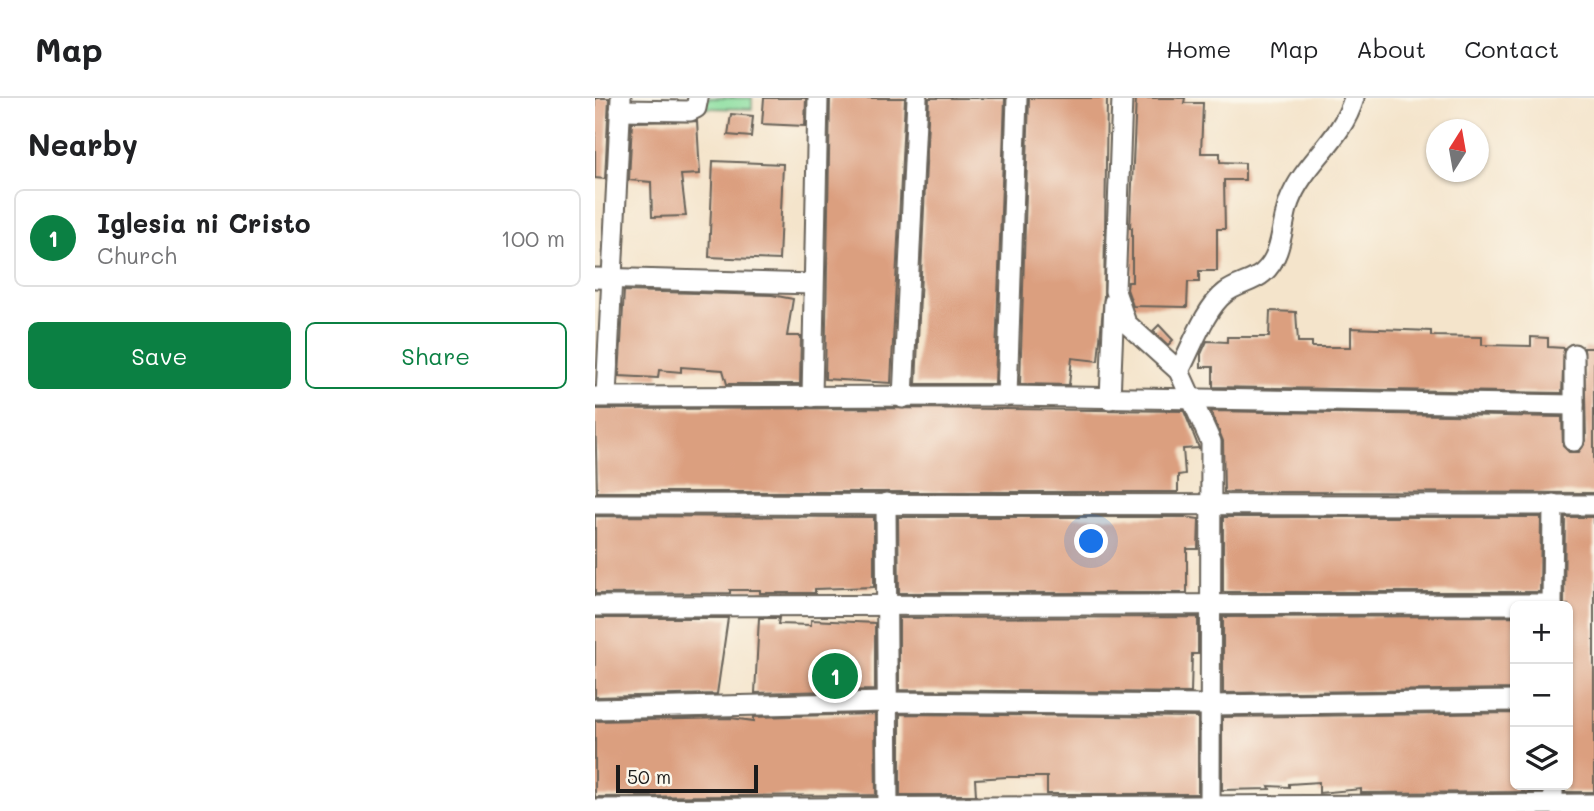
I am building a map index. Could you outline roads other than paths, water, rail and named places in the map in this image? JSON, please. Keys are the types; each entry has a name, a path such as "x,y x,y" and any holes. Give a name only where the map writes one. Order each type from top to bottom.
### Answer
{"street":[{"path":"698,98 696,108 690,111 620,104 603,279 611,334 601,397 1007,396 1574,405"},
{"path":"811,397 818,98"},
{"path":"903,398 917,98"},
{"path":"1007,396 1017,98"},
{"path":"1110,399 1122,98"},
{"path":"1179,372 1213,306 1225,293 1263,272 1275,256 1289,202 1302,176 1347,120 1354,98"},
{"path":"603,279 813,284"},
{"path":"1115,291 1126,323 1179,372 1211,442 1210,808"},
{"path":"1574,354 1574,441"},
{"path":"595,503 1594,506"},
{"path":"886,503 885,702 888,810"},
{"path":"1552,601 1553,504"},
{"path":"595,606 1510,605"},
{"path":"595,709 885,702 1211,705 1510,701"},
{"path":"595,809 1210,808 1553,794 1594,804"}],"place":[{"name":"Iglesia ni Cristo","path":"835,676"}]}
